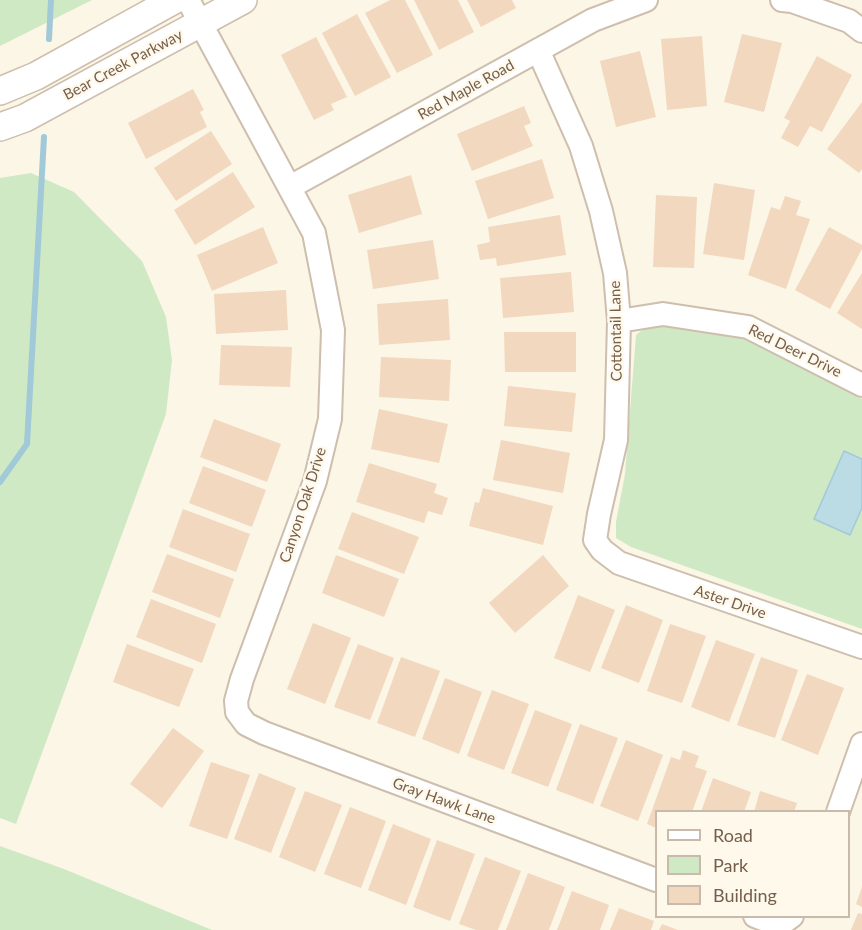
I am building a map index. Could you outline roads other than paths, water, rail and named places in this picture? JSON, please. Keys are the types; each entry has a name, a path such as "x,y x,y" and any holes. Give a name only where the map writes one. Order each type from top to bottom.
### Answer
{"street":[{"name":"Bear Creek Parkway","path":"0,91 36,76 174,0"},
{"name":"Bear Creek Parkway","path":"0,127 25,118 195,11 243,0"},
{"name":"Red Maple Road","path":"290,188 593,20 645,0"},
{"path":"782,0 792,1 849,21 862,31"},
{"name":"Canyon Oak Drive","path":"195,11 314,232 333,330 330,419 315,481 242,679 236,701 237,712"},
{"name":"Cottontail Lane","path":"538,51 581,146 601,212 615,273 619,321 616,440 599,514 596,540 602,550"},
{"name":"Red Deer Drive","path":"619,321 663,315 748,327 862,385"},
{"name":"Aster Drive","path":"602,550 619,563 862,647"},
{"name":"Gray Hawk Lane","path":"237,712 246,724 264,733 655,879"},
{"path":"839,810 862,744"},
{"path":"760,918 768,921 788,919"}],"water":[{"path":"844,451 862,459 862,508 850,535 814,519"}],"waterway":[{"path":"49,39 51,0"},
{"path":"0,482 27,444 44,137"}]}
